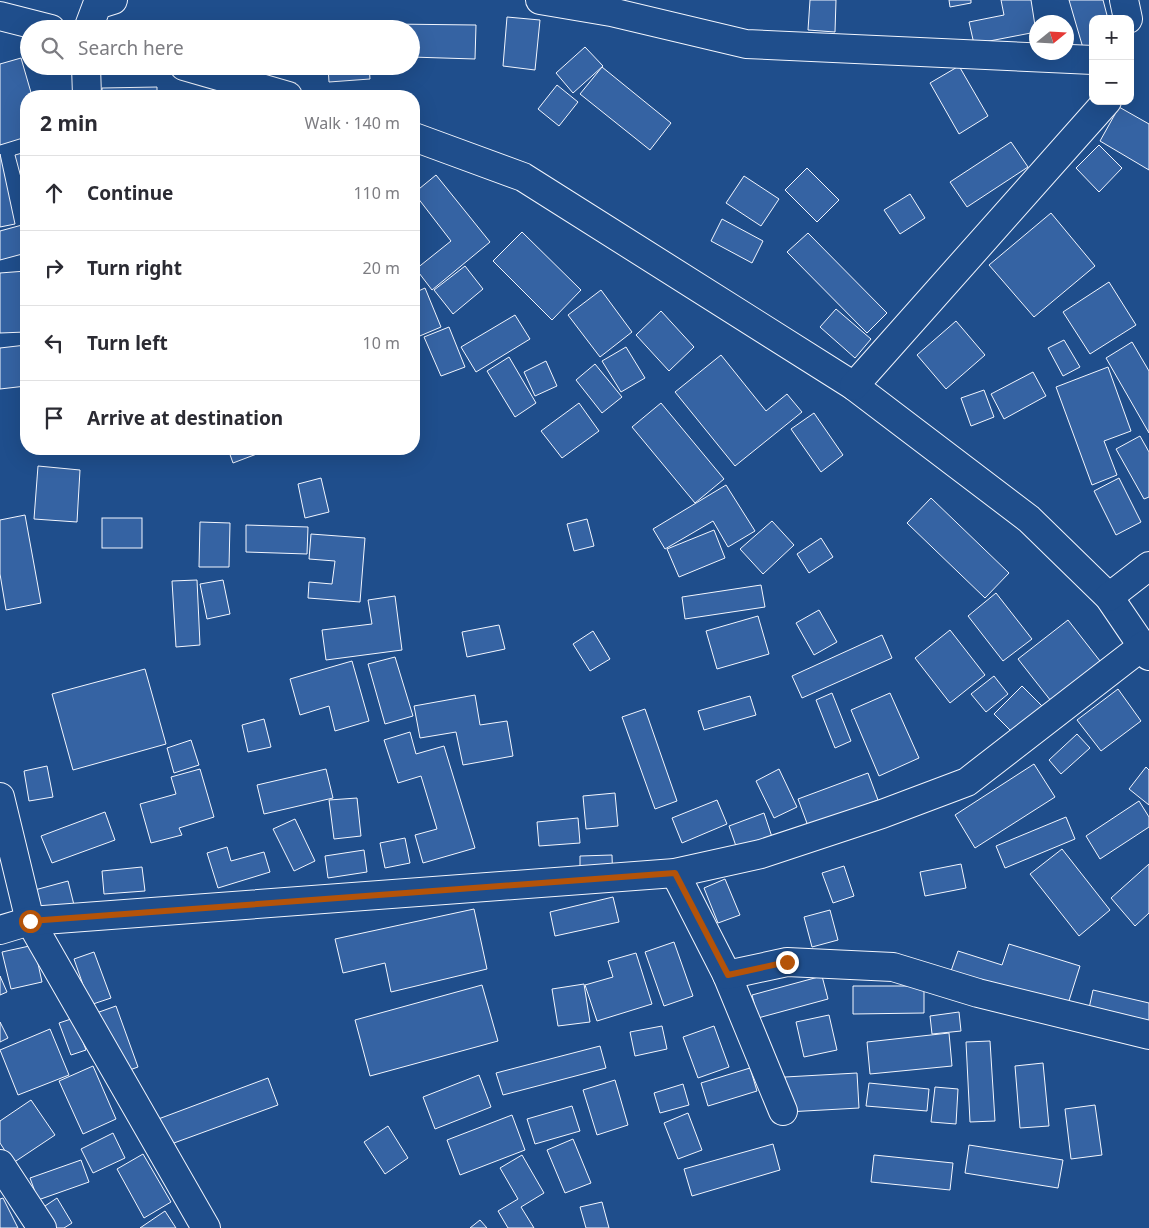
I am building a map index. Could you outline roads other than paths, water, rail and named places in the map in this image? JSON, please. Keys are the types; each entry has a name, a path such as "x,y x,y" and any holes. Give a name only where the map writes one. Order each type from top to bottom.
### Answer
{"street":[{"path":"92,20 98,5 113,0"},
{"path":"540,0 611,12 746,44 1089,60"},
{"path":"1124,0 1127,15"},
{"path":"0,16 20,21"},
{"path":"86,75 86,90"},
{"path":"208,75 249,90"},
{"path":"854,386 1103,105"},
{"path":"0,930 30,921 675,873 761,854 882,814 967,782 1146,650 1109,597 1029,519 854,386 523,178 420,139"},
{"path":"1109,597 1149,566"},
{"path":"0,797 30,921 206,1228"},
{"path":"675,873 728,975 784,1111"},
{"path":"728,975 787,962 893,967 978,993 1149,1035"},
{"path":"0,1164 42,1228"}]}
